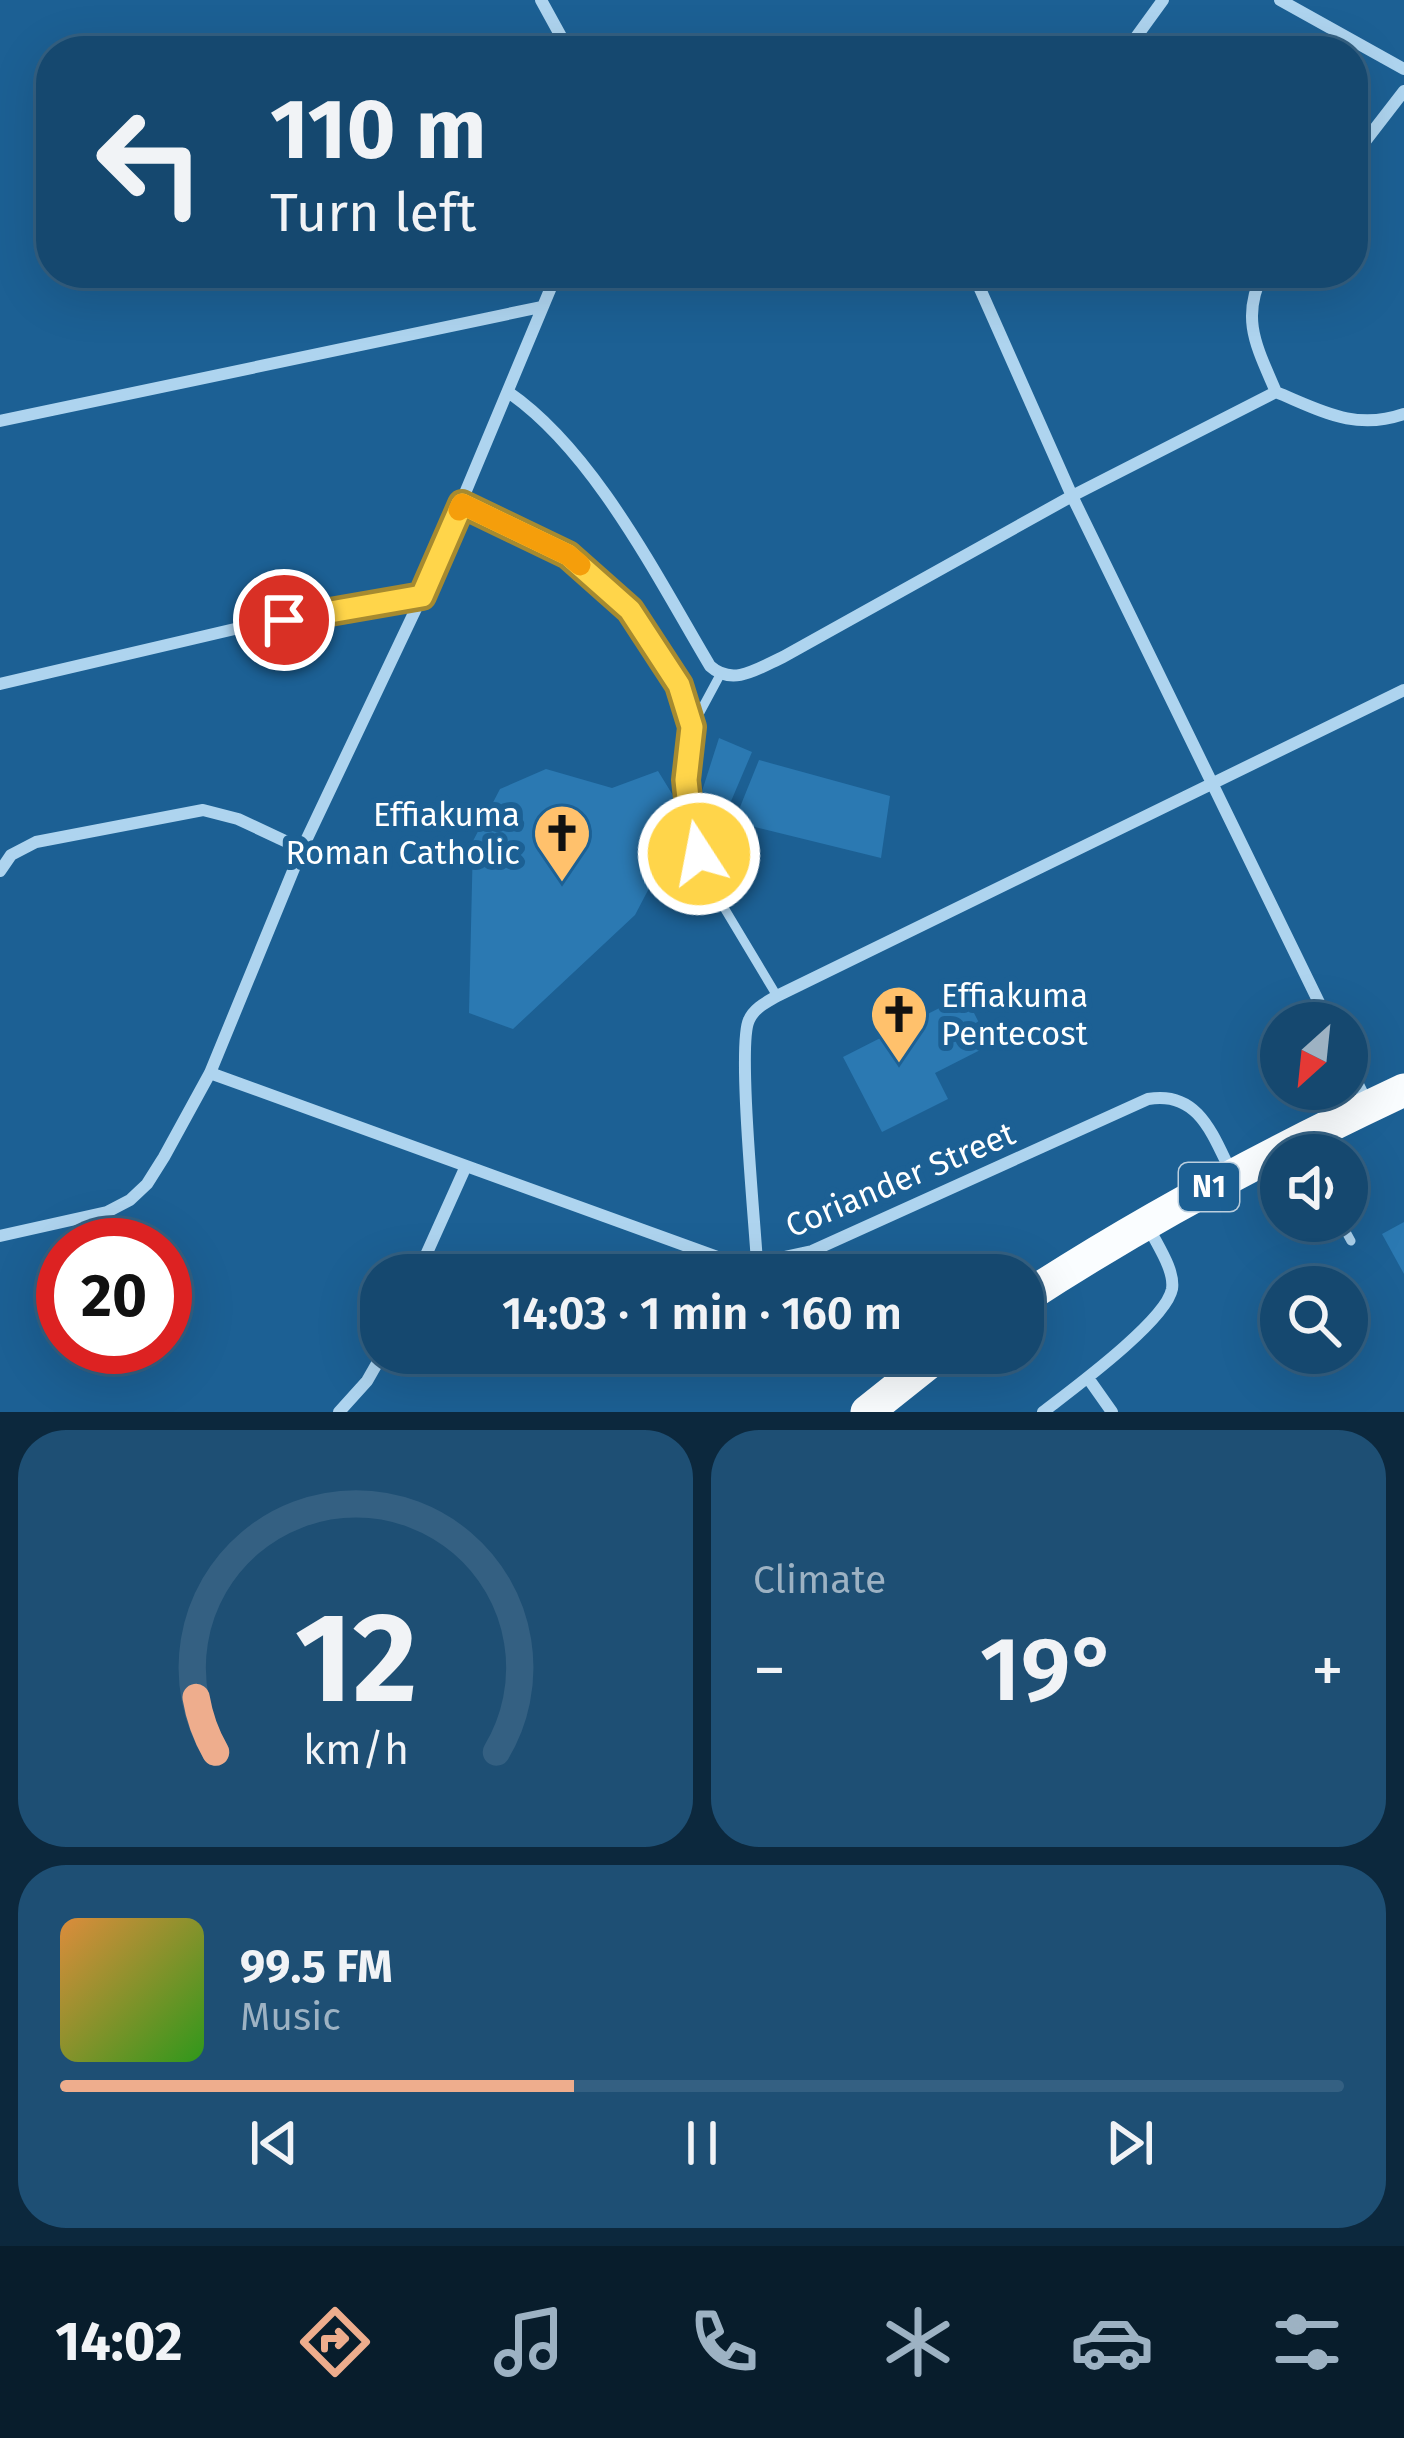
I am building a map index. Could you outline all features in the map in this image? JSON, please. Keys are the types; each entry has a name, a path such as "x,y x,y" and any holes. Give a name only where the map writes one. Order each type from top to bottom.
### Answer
{"highway":[{"name":"N1","path":"1325,1134 1404,1090"},
{"name":"N1","path":"1044,1286 1146,1222 1260,1164"},
{"path":"867,1412 915,1374"}],"street":[{"path":"541,0 561,36"},
{"path":"1137,36 1163,0"},
{"path":"1280,0 1345,36"},
{"path":"1368,49 1404,69"},
{"path":"1368,138 1404,91"},
{"path":"0,1236 107,1212 147,1184 164,1157 210,1073 302,849 422,596 550,288"},
{"path":"980,288 1072,496 1318,1002"},
{"path":"1257,288 1250,308 1253,332 1276,392 1350,421 1369,423 1404,414"},
{"path":"0,421 541,307"},
{"path":"508,392 548,422 641,550 710,666 720,675 734,677 783,656 1072,496 1276,392"},
{"path":"0,684 238,628 422,596"},
{"path":"757,1254 746,1028 754,1012 777,996 1404,690"},
{"path":"0,872 11,855 36,842 203,810 238,819 302,849"},
{"name":"Coriander Street","path":"210,1073 703,1254"},
{"name":"Coriander Street","path":"798,1254 1164,1096 1198,1110 1232,1174"},
{"path":"426,1254 466,1166"},
{"path":"1043,1412 1138,1333 1172,1291 1165,1262 1146,1222"},
{"path":"339,1412 371,1374"},
{"path":"1088,1378 1112,1412"}],"lane":[{"path":"462,504 568,555 630,610 679,685 692,727"},
{"path":"720,675 692,727 686,780 691,826 708,881 777,996"}],"building":[{"path":"719,738 752,752 723,820 696,810"},
{"path":"759,760 890,796 881,858 734,822"},
{"name":"Effiakuma Roman Catholic","path":"546,769 612,788 658,771 674,797 654,814 667,854 635,915 513,1029 469,1013 473,841 500,789"},
{"name":"Effiakuma Pentecost","path":"965,995 990,1045 935,1073 948,1099 882,1132 843,1057"},
{"path":"1404,1222 1404,1274 1382,1234"}],"slow traffic":[{"path":"459,510 462,504 580,565"}],"place":[{"name":"Effiakuma Roman Catholic","path":"562,884"},
{"name":"Effiakuma Pentecost","path":"899,1065"}],"route":[{"path":"284,620 422,596 462,504 568,555 630,610 679,685 692,727 686,780 699,854"}]}
